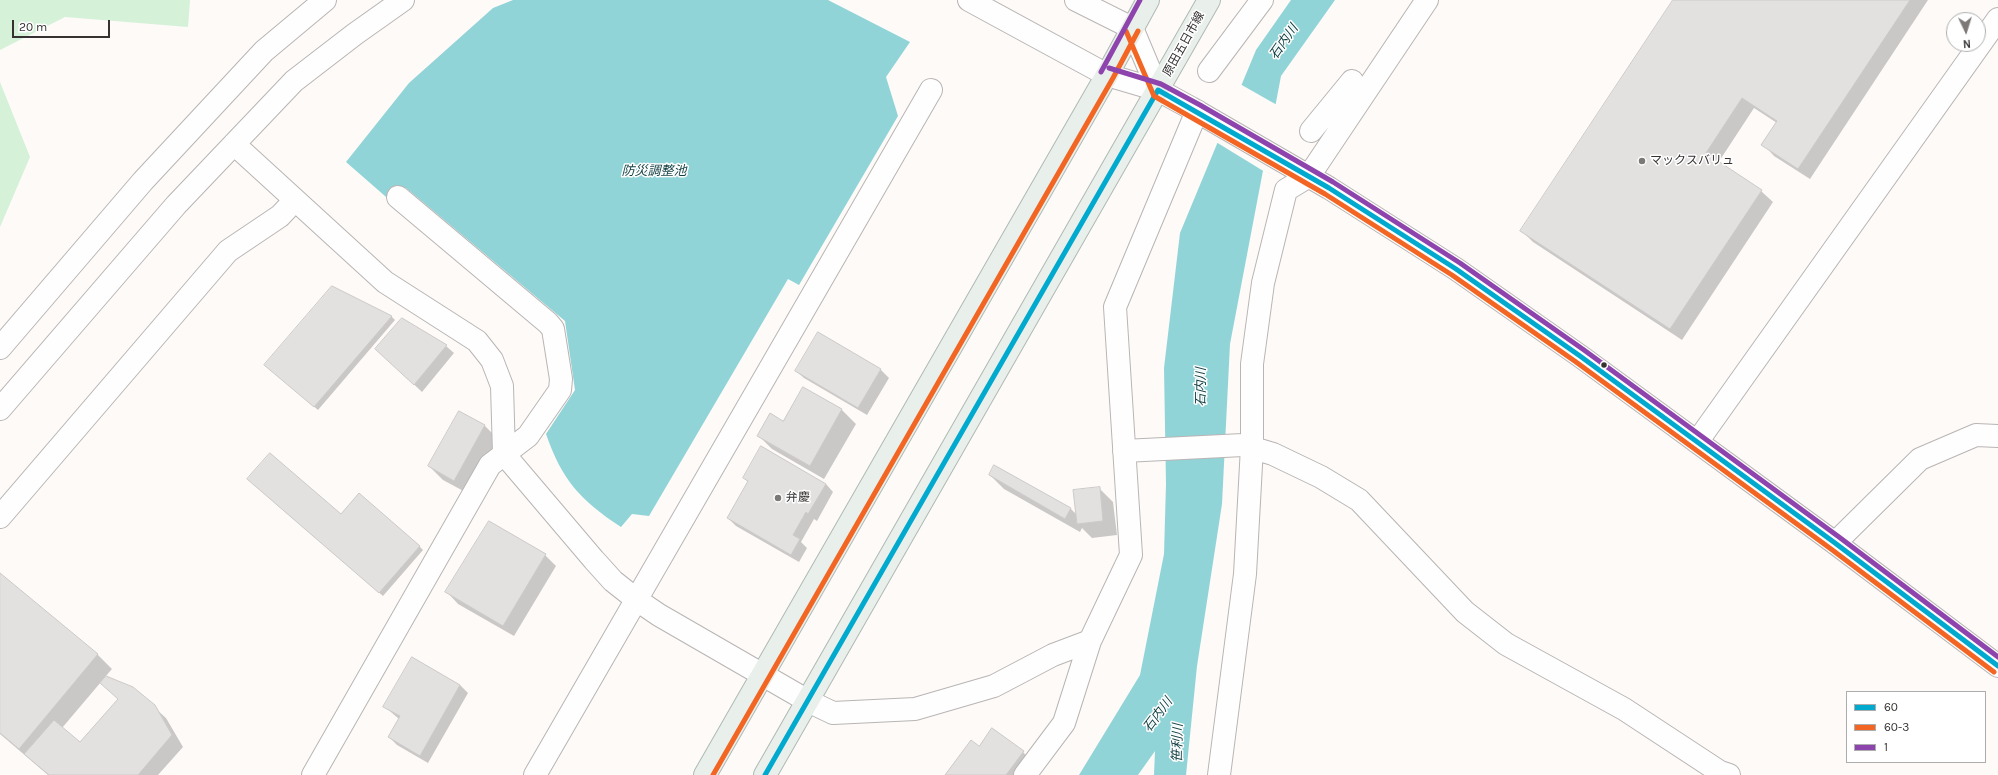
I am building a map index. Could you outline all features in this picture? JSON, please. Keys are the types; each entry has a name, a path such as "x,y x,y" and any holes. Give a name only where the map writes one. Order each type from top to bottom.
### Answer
{"main road":[{"path":"705,775 1108,75 1148,0"},
{"name":"原田五日市線","path":"765,775 1209,0"}],"street":[{"path":"0,348 143,181 259,56 325,0"},
{"path":"0,409 176,205 294,82 355,34 403,0"},
{"path":"969,0 1108,75 1158,90 1202,114 1289,166 1309,176 1456,269 1835,543 1998,666"},
{"path":"1076,0 1132,28 1158,90"},
{"path":"1209,71 1262,0"},
{"path":"1219,775 1242,604 1252,364 1263,284 1286,190 1309,176 1427,0"},
{"path":"1697,442 1998,19"},
{"path":"1311,131 1352,80"},
{"path":"535,775 932,90"},
{"path":"1024,775 1064,722 1090,641 1131,555 1134,450 1115,308 1202,114"},
{"path":"234,144 385,282 477,341 492,360 502,386 504,454 594,560 614,581 637,600 763,675 808,701 833,713 915,710 994,686 1053,655 1090,641"},
{"path":"313,775 490,465 528,436 560,390 561,379 553,329 548,323 398,197"},
{"path":"0,517 228,251 280,216 295,200"},
{"path":"1835,543 1920,459 1976,435 1998,436"},
{"path":"1134,450 1248,446 1321,477 1359,500 1465,612 1506,644 1624,709 1723,774"}],"green space":[{"path":"0,0 190,0 188,27 65,17 0,50"},
{"path":"0,82 30,157 0,227"}],"water":[{"name":"防災調整池","path":"513,0 828,0 910,42 886,77 898,116 799,285 788,279 649,516 632,514 621,527 594,508 574,488 559,464 546,434 575,390 565,321 406,188 393,203 346,162 409,83 493,8"},
{"path":"1291,0 1335,0 1281,76 1230,344 1222,504 1197,666 1186,775 1154,775 1155,751 1138,775 1079,775 1140,675 1164,554 1166,484 1164,368 1180,233 1256,50"}],"pier":[{"path":"1240,84 1277,105 1265,172 1216,142"}],"building":[{"name":"マックスバリュ","path":"1673,0 1910,0 1798,169 1761,145 1777,121 1742,98 1706,153 1762,190 1670,329 1520,231"},
{"path":"332,286 392,316 314,407 264,365"},
{"path":"402,318 447,345 414,385 375,349"},
{"path":"818,332 881,369 858,408 795,371"},
{"path":"803,387 842,409 810,466 757,436 770,413 783,421"},
{"path":"459,411 485,425 454,481 428,466"},
{"name":"弁慶","path":"761,446 826,484 808,514 806,512 793,535 800,539 791,555 727,518 748,481 743,478"},
{"path":"270,453 341,514 359,493 420,546 379,593 247,479"},
{"path":"994,465 1071,508 1065,519 989,475"},
{"path":"1100,487 1103,521 1077,524 1073,490"},
{"path":"489,521 546,554 503,626 445,592"},
{"path":"0,573 98,654 19,749 0,733"},
{"path":"412,657 460,685 420,756 388,737 400,716 383,707"},
{"path":"106,676 133,687 155,705 172,735 138,775 49,775 24,754 54,720 80,742 118,699 100,683"},
{"path":"992,728 1024,751 1006,775 945,775 971,740 979,746"}],"transit line":[{"name":"1","path":"1101,72 1140,0"},
{"name":"60-3","path":"1126,31 1154,96 1325,194 1452,275 1576,362 1831,549 1994,672"},
{"name":"60-3","path":"713,775 1113,78 1138,31"},
{"name":"1","path":"1109,68 1161,84 1200,105 1333,182 1460,263 1584,350 1839,537 1998,657"},
{"name":"60","path":"1158,90 1329,188 1456,269 1580,356 1835,543 1998,666"},
{"name":"60","path":"765,775 1158,90"}],"place":[{"name":"マックスバリュ","path":"1642,161"},
{"name":"弁慶","path":"778,498"}],"water label":[{"name":"石内川","path":"1284,42"},
{"name":"石内川","path":"1201,387"},
{"name":"石内川","path":"1158,715"},
{"name":"笹利川","path":"1178,743"}]}
